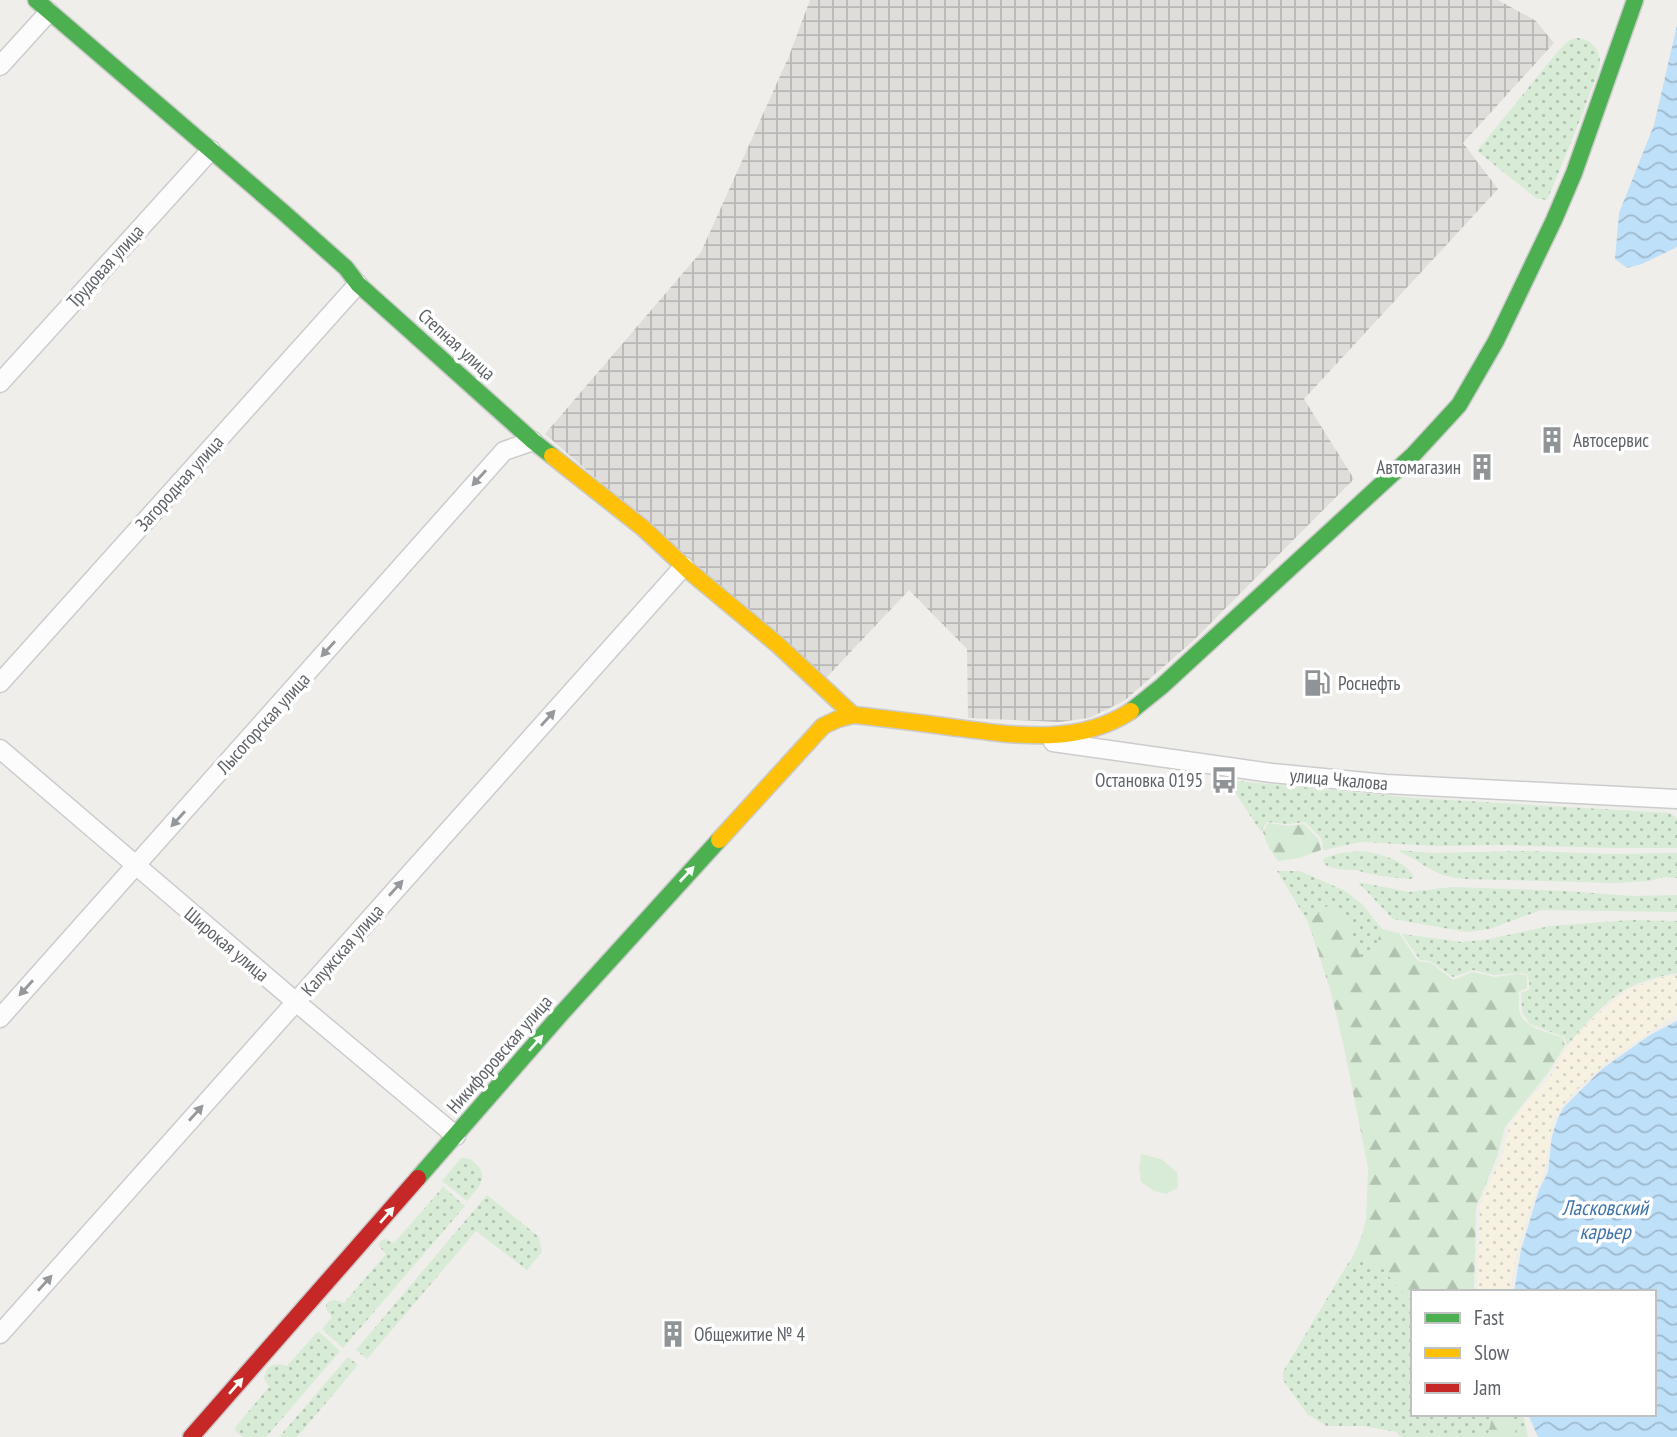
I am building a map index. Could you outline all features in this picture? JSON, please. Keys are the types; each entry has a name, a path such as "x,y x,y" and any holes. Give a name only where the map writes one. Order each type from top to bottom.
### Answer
{"main road":[{"path":"853,715 1005,733 1051,735 1089,730 1113,722 1143,702 1413,455 1459,405 1496,341 1574,173 1635,0"},
{"name":"Степная улица","path":"43,6 346,268 358,284 533,441 632,520 778,645 853,715"},
{"name":"Никифоровская улица","path":"191,1437 569,1004 813,735 822,726 853,715"}],"street":[{"path":"0,66 43,6"},
{"name":"Трудовая улица","path":"0,383 211,150"},
{"name":"Загородная улица","path":"0,683 358,284"},
{"name":"Лысогорская улица","path":"0,1018 504,450 533,441"},
{"name":"Калужская улица","path":"0,1334 684,566"},
{"name":"улица Чкалова","path":"1005,733 1044,741 1272,773 1386,784 1677,799"},
{"name":"Широкая улица","path":"0,749 456,1136"}],"shaded area":[{"path":"810,0 1498,0 1536,21 1554,43 1463,143 1498,189 1304,399 1354,479 1193,641 1124,701 1089,718 1059,722 968,718 967,649 909,590 826,678 545,434 701,252 789,56"}],"green space":[{"path":"1576,38 1585,40 1596,48 1600,57 1599,70 1547,200 1536,198 1477,151 1559,50 1568,41"},
{"path":"1227,780 1415,798 1670,813 1677,818 1677,848 1438,846 1361,842 1323,850 1322,839 1305,822 1267,822 1261,832"},
{"path":"1268,823 1288,826 1304,824 1319,840 1321,850 1299,858 1278,861 1263,832"},
{"path":"1400,850 1431,853 1677,853 1677,878 1616,883 1466,879 1437,873"},
{"path":"1362,851 1399,863 1411,872 1414,878 1379,876 1338,869 1323,862 1324,858 1341,853"},
{"path":"1277,871 1300,871 1345,891 1362,904 1382,929 1375,987 1330,989 1308,922"},
{"path":"1358,882 1409,892 1452,887 1633,896 1677,895 1677,912 1541,910 1490,929 1467,932 1393,919"},
{"path":"1327,906 1346,917 1361,958 1372,956 1382,929 1399,933 1418,961 1431,963 1453,980 1472,972 1495,977 1527,975 1527,988 1518,992 1521,1016 1530,1025 1563,1038 1565,1046 1547,1074 1505,1127 1498,1154 1476,1208 1474,1290 1411,1290 1411,1300 1381,1266 1351,1260 1366,1220 1368,1168 1327,976 1308,922"},
{"path":"1630,920 1677,921 1677,973 1634,985 1619,993 1595,1014 1567,1045 1564,1037 1530,1024 1522,1012 1521,993 1530,989 1528,974 1494,975 1473,970 1453,977 1430,961 1420,960 1402,934 1462,942 1550,926"},
{"path":"1141,1154 1161,1159 1177,1172 1178,1188 1166,1194 1154,1191 1141,1182"},
{"path":"461,1158 474,1161 482,1175 478,1188 467,1201 442,1181"},
{"path":"443,1187 465,1206 343,1348 322,1329 332,1317 326,1305 335,1300 344,1303 386,1254 379,1246 380,1241 386,1239 394,1243"},
{"path":"487,1195 539,1237 542,1252 527,1270 476,1231 367,1359 356,1350"},
{"path":"1372,1259 1414,1290 1411,1290 1411,1416 1497,1416 1493,1437 1400,1437 1397,1432 1363,1426 1327,1426 1308,1415 1283,1380 1283,1372 1351,1260"},
{"path":"318,1331 340,1351 266,1437 243,1437 234,1429 269,1387 264,1378 269,1367 287,1366"},
{"path":"348,1357 358,1365 297,1437 279,1437"},
{"path":"1492,1416 1513,1416 1516,1437 1484,1437 1488,1434"},
{"path":"1513,1416 1523,1416 1528,1437 1516,1437"}],"sand":[{"path":"1677,975 1677,1016 1667,1020 1608,1061 1569,1097 1553,1120 1544,1171 1525,1223 1510,1290 1477,1290 1480,1206 1501,1158 1510,1126 1524,1105 1549,1079 1574,1038 1599,1013 1629,989"}],"water":[{"path":"1677,25 1677,247 1642,264 1627,268 1615,259 1619,213 1654,125"},
{"name":"Ласковский карьер","path":"1677,1021 1677,1437 1538,1437 1529,1416 1656,1416 1656,1290 1514,1290 1521,1250 1539,1190 1548,1172 1552,1136 1558,1118 1564,1107 1602,1069 1650,1035"}],"traffic: fast":[{"path":"36,0 283,212 346,268 358,284 552,456"},
{"path":"1131,711 1162,686 1413,455 1459,405 1496,341 1554,220 1574,173 1635,0"},
{"path":"418,1178 561,1014 719,840"}],"traffic: slow":[{"path":"552,456 643,528 688,570 778,645 853,715"},
{"path":"719,840 823,726 838,719 853,715 1015,735 1040,735 1087,730 1109,723 1131,711"}],"traffic: jam":[{"path":"191,1437 418,1178"}],"place":[{"name":"Автосервис","path":"1552,440"},
{"name":"Автомагазин","path":"1482,467"},
{"name":"Роснефть","path":"1317,683"},
{"name":"Остановка 0195","path":"1224,780"},
{"name":"Общежитие № 4","path":"673,1334"}]}
